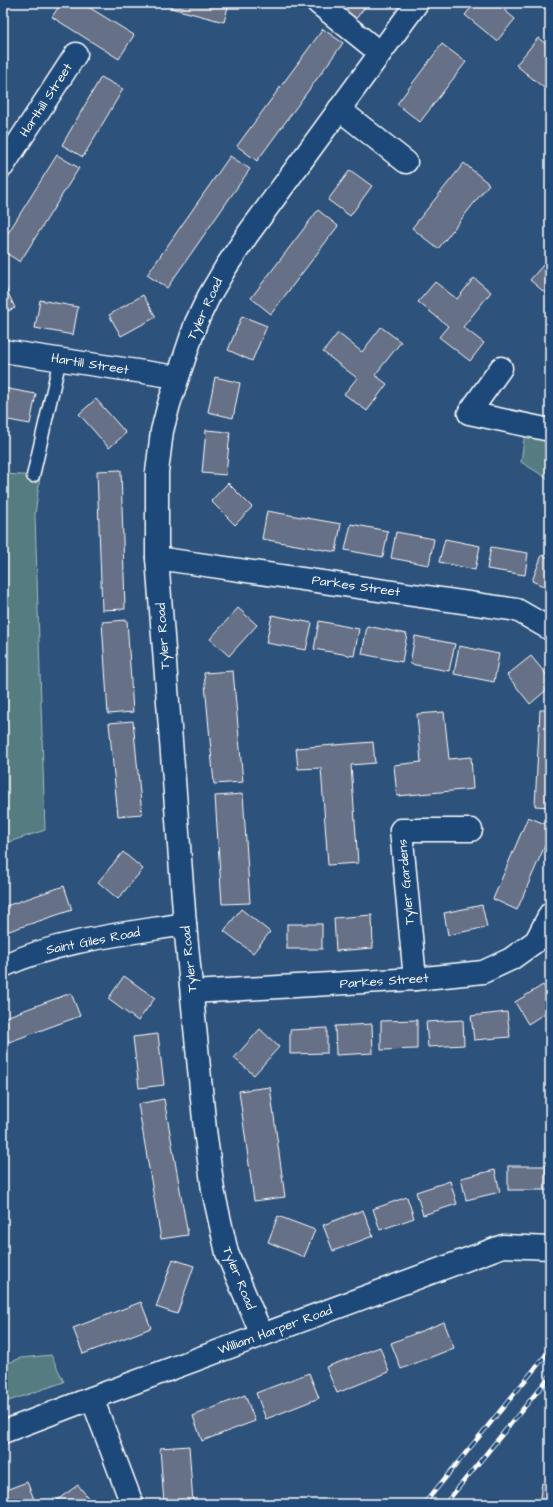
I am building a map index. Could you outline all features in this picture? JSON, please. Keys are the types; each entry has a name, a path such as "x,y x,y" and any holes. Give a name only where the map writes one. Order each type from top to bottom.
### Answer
{"street":[{"path":"318,3 380,53"},
{"name":"Tyler Road","path":"262,1334 227,1253 214,1190 205,1130 193,992 185,924 156,558 157,472 162,431 177,377 196,324 226,267 248,234 418,3"},
{"name":"Harthill Street","path":"3,166 76,54"},
{"path":"339,109 406,162"},
{"name":"Hartill Street","path":"3,351 177,377"},
{"path":"501,368 469,413 550,430"},
{"name":"Parkes Street","path":"156,558 517,610 550,629"},
{"name":"Tyler Gardens","path":"415,979 401,830 471,830"},
{"name":"Parkes Street","path":"193,992 415,979 484,972 511,959 536,940 550,914"},
{"name":"Saint Giles Road","path":"3,966 37,953 86,940 185,924"},
{"name":"William Harper Road","path":"3,1432 262,1334 503,1246 550,1248"},
{"path":"92,1398 132,1504"}],"lane":[{"path":"33,476 60,359"}],"green space":[{"path":"525,433 550,439 550,480 521,462"},
{"path":"3,474 40,476 35,515 45,830 3,844"},
{"path":"51,1355 64,1382 3,1403 3,1365 21,1358"}],"building":[{"path":"61,3 82,3 134,35 119,59 52,17"},
{"path":"173,3 229,3 224,22 171,8"},
{"path":"341,3 368,3 355,20 338,8"},
{"path":"475,3 496,3 515,19 497,41 465,15"},
{"path":"323,29 343,43 257,161 237,146"},
{"path":"538,38 550,47 550,93 516,65"},
{"path":"442,44 466,62 420,122 397,104"},
{"path":"101,77 123,89 83,157 62,145"},
{"path":"57,155 79,168 20,262 3,251 3,241"},
{"path":"230,156 250,169 167,288 147,275"},
{"path":"464,163 489,184 438,249 412,228"},
{"path":"350,170 372,186 350,216 328,200"},
{"path":"318,210 338,226 271,314 251,298"},
{"path":"550,257 550,297 530,280"},
{"path":"474,278 491,292 463,327 484,343 470,361 439,337 448,326 418,302 435,282 457,299"},
{"path":"3,282 15,308 3,313"},
{"path":"143,295 156,317 121,336 109,315"},
{"path":"40,300 78,307 73,335 35,328"},
{"path":"242,316 267,326 252,361 228,350"},
{"path":"381,327 401,342 375,375 387,384 367,411 344,394 357,378 323,352 338,333 362,352"},
{"path":"215,377 240,383 233,418 208,412"},
{"path":"3,388 36,394 30,424 3,419"},
{"path":"96,399 126,433 109,448 79,414"},
{"path":"206,430 230,432 226,475 202,473"},
{"path":"121,470 125,609 102,610 97,471"},
{"path":"228,483 252,507 235,525 211,501"},
{"path":"267,511 341,524 336,552 262,539"},
{"path":"351,524 388,531 383,557 345,550"},
{"path":"396,532 434,539 429,565 391,558"},
{"path":"445,539 480,546 475,570 439,562"},
{"path":"491,547 528,553 525,575 487,569"},
{"path":"542,555 550,558 550,589 532,581"},
{"path":"238,608 257,625 229,656 210,639"},
{"path":"272,615 312,623 306,650 266,643"},
{"path":"127,620 133,712 108,714 102,622"},
{"path":"319,621 359,629 354,656 314,649"},
{"path":"367,626 407,634 402,662 362,654"},
{"path":"415,636 455,644 449,671 410,664"},
{"path":"459,646 499,654 494,682 454,674"},
{"path":"531,656 550,679 550,687 530,704 507,675"},
{"path":"233,671 243,782 214,784 204,673"},
{"path":"540,710 550,710 550,807 535,806"},
{"path":"444,712 449,759 471,757 473,789 397,796 394,765 421,762 417,714"},
{"path":"133,721 142,814 118,816 109,723"},
{"path":"373,742 375,763 351,765 358,863 328,865 321,768 298,769 296,748"},
{"path":"243,794 250,903 222,904 215,796"},
{"path":"528,817 550,826 550,834 517,910 493,899"},
{"path":"123,852 143,869 118,899 98,882"},
{"path":"64,886 72,910 3,933 3,907"},
{"path":"482,905 487,927 448,935 444,913"},
{"path":"241,909 270,932 253,953 224,931"},
{"path":"372,915 373,948 336,951 334,918"},
{"path":"287,924 322,924 322,949 287,949"},
{"path":"124,976 155,998 138,1021 108,999"},
{"path":"543,985 550,996 550,1010 528,1024 515,1002"},
{"path":"71,993 80,1016 9,1042 3,1026 3,1018"},
{"path":"507,1012 510,1037 474,1040 471,1016"},
{"path":"417,1020 417,1049 381,1050 381,1021"},
{"path":"463,1020 464,1045 428,1047 426,1022"},
{"path":"372,1024 373,1053 336,1055 335,1026"},
{"path":"327,1028 327,1053 290,1054 290,1030"},
{"path":"260,1029 279,1047 254,1075 234,1058"},
{"path":"158,1034 164,1085 139,1088 133,1037"},
{"path":"270,1087 285,1197 254,1201 239,1091"},
{"path":"164,1099 188,1235 161,1239 138,1104"},
{"path":"508,1166 546,1166 546,1190 508,1190"},
{"path":"495,1170 500,1192 466,1200 461,1178"},
{"path":"450,1181 457,1204 423,1215 416,1192"},
{"path":"407,1197 414,1218 380,1230 373,1209"},
{"path":"363,1210 373,1236 333,1251 323,1225"},
{"path":"278,1216 315,1230 304,1257 268,1242"},
{"path":"173,1259 194,1266 177,1314 156,1307"},
{"path":"141,1302 151,1328 83,1354 73,1328"},
{"path":"444,1322 454,1348 401,1369 391,1343"},
{"path":"380,1347 389,1372 337,1393 326,1367"},
{"path":"309,1373 319,1398 266,1419 256,1393"},
{"path":"245,1395 255,1421 202,1441 193,1416"},
{"path":"189,1446 193,1503 164,1504 160,1448"},
{"path":"27,1482 36,1504 3,1504 3,1491"},
{"path":"542,1483 550,1484 550,1504 539,1504"},
{"path":"78,1485 93,1504 59,1504 57,1500"}],"railway":[{"path":"424,1504 550,1350"},
{"path":"445,1504 550,1376"}]}
